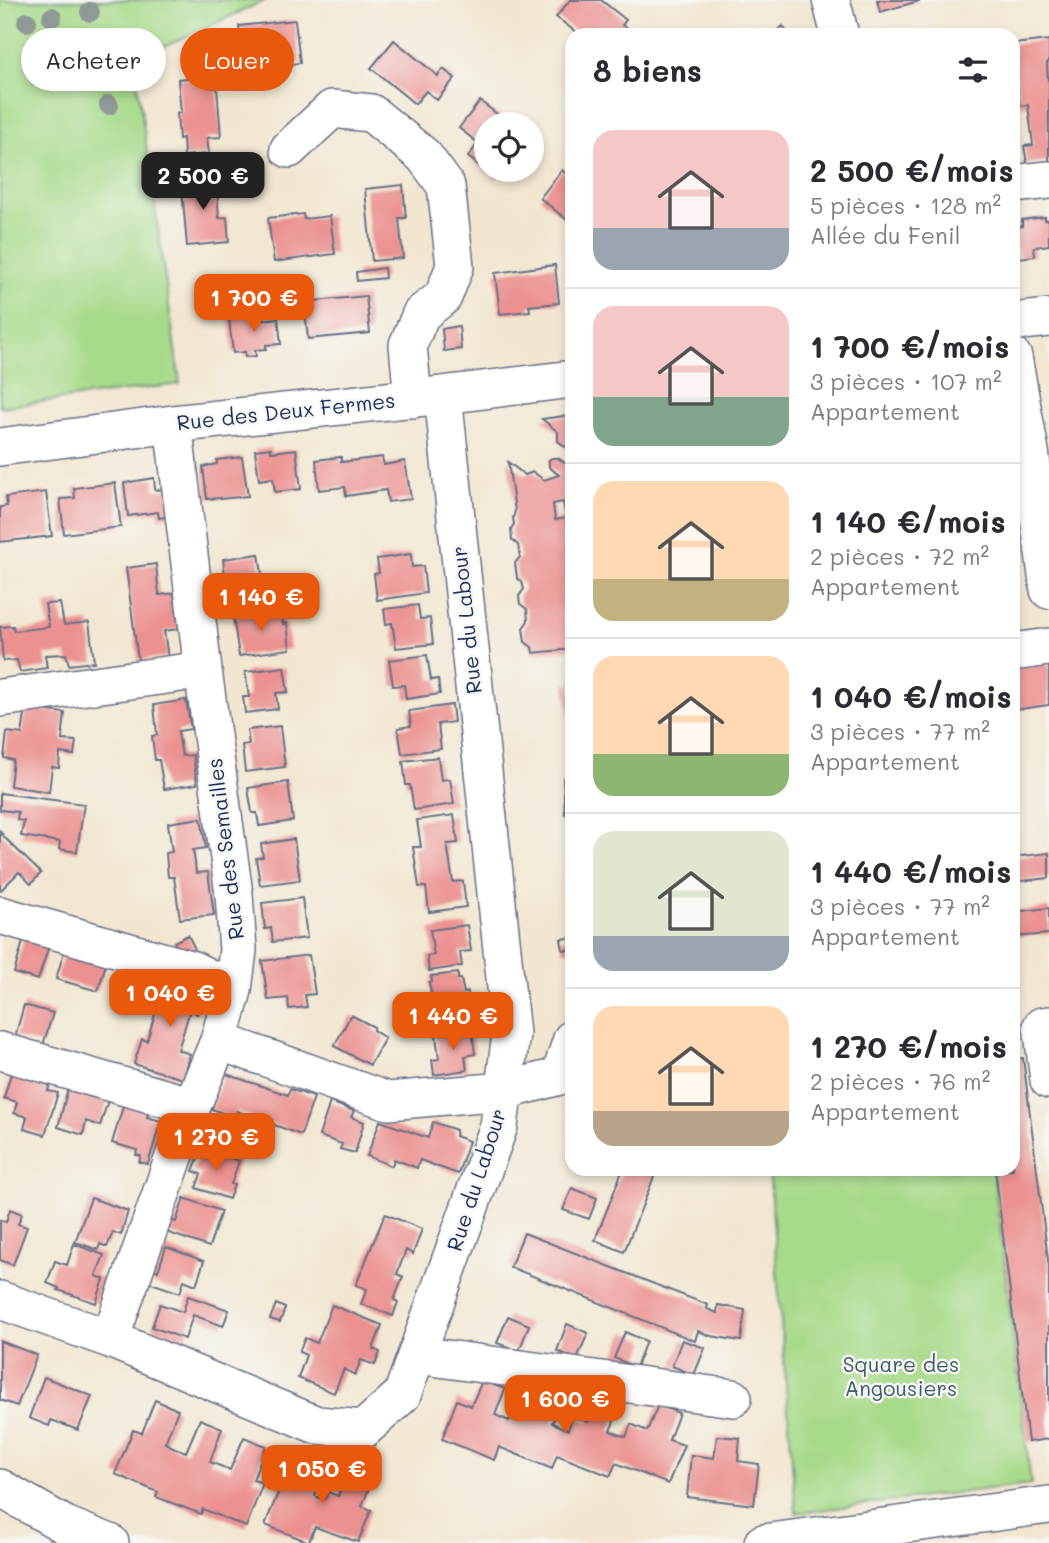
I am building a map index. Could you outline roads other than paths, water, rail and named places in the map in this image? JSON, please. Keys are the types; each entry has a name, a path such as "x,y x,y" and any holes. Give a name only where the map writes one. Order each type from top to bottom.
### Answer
{"street":[{"path":"831,0 838,28"},
{"name":"Rue du Labour","path":"0,1300 110,1339 317,1425 364,1429 402,1395 499,1126 511,1034 428,397 408,345 421,314 443,297 455,266 446,186 424,156 371,113 332,109 289,149"},
{"path":"1020,183 1049,180"},
{"path":"1020,321 1049,318"},
{"path":"1020,376 1027,396 1030,450 1049,590"},
{"name":"Rue des Deux Fermes","path":"0,447 173,424 565,380"},
{"name":"Rue des Semailles","path":"110,1339 192,1106 219,1041 233,990 238,950 234,894 173,424"},
{"path":"1020,651 1049,647"},
{"path":"0,698 203,670"},
{"path":"0,915 193,970 233,990"},
{"path":"1046,1025 1049,1080"},
{"path":"219,1041 388,1101 504,1091 560,1076 565,1061"},
{"path":"0,1051 192,1106"},
{"path":"417,1355 733,1398"},
{"path":"0,1488 65,1525 110,1543"},
{"path":"763,1543 1049,1505"}],"park label":[{"name":"Square des Angousiers","path":"901,1377"}]}
